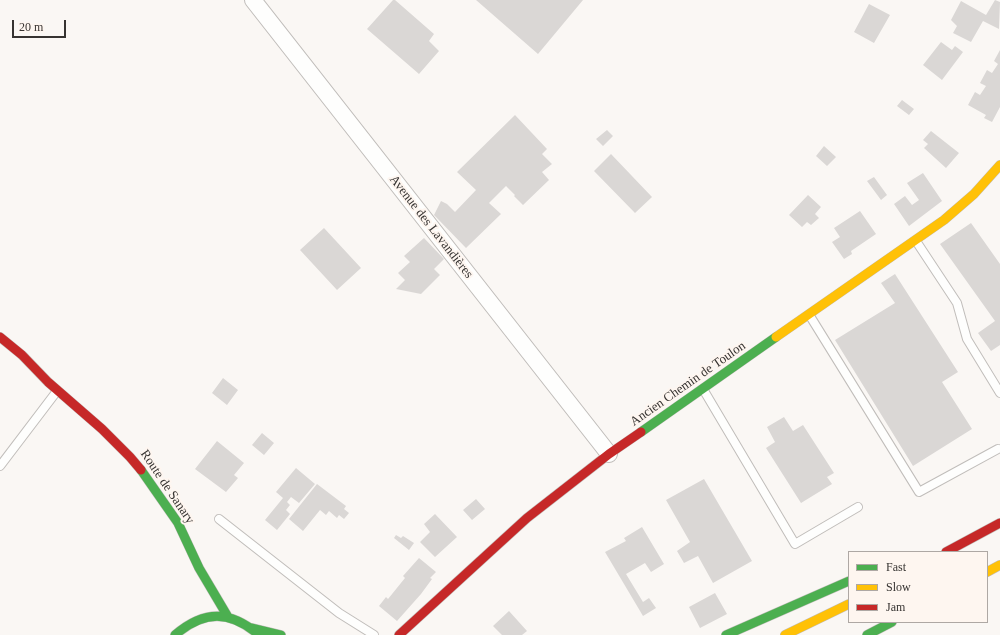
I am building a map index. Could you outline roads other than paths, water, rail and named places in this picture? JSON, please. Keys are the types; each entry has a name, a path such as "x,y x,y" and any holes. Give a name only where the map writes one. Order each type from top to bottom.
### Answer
{"main road":[{"name":"Ancien Chemin de Toulon","path":"399,635 527,518 609,454 916,240 965,204 986,184 1000,165"},
{"name":"Route de Sanary","path":"0,336 22,355 57,391 102,429 130,457 150,482 178,523 199,568 228,617"},
{"name":"Route de Sanary","path":"22,368 48,382"},
{"path":"948,551 1000,524"},
{"path":"940,551 962,544"},
{"path":"988,571 1000,565"},
{"name":"Route de Sanary","path":"199,568 201,588"},
{"path":"726,635 848,581"},
{"path":"785,635 848,604"},
{"path":"192,621 196,609"},
{"path":"175,635 192,621 204,617 216,616 228,617 240,621 252,628 259,635"},
{"path":"867,635 890,623"},
{"path":"885,635 903,623"},
{"path":"252,628 281,635"}],"street":[{"name":"Avenue des Lavandières","path":"253,0 609,454"}],"lane":[{"path":"916,240 957,302 967,339 1000,393"},
{"path":"809,314 919,492 998,449"},
{"path":"703,389 794,544 858,507"},
{"path":"0,466 57,391"},
{"path":"219,519 339,614 374,635"}]}
